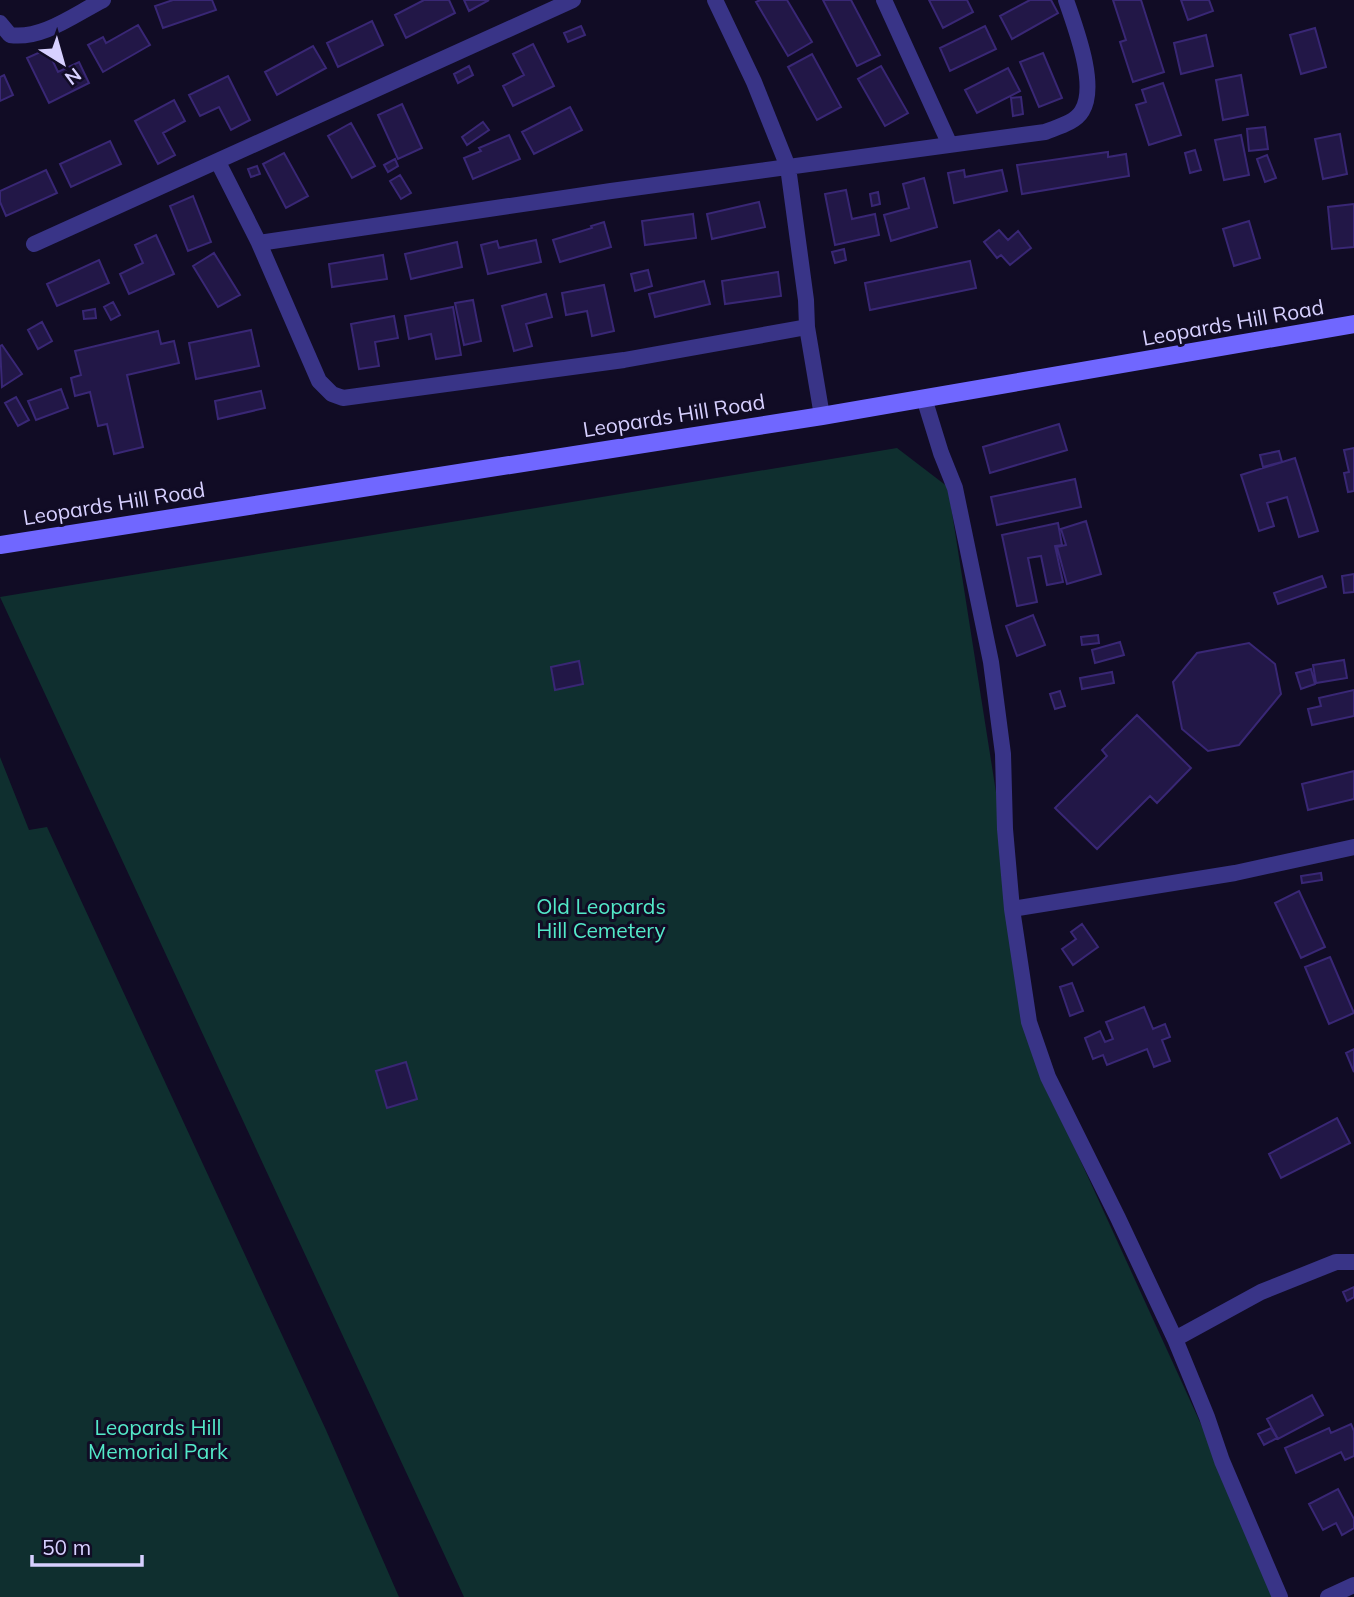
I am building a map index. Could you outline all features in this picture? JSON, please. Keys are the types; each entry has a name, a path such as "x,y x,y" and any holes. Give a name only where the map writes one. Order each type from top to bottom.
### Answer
{"main road":[{"name":"Leopards Hill Road","path":"0,545 822,416 1142,363 1354,324"}],"street":[{"path":"0,23 10,35 24,37 42,31 103,0"},
{"path":"34,244 573,0"},
{"path":"715,0 754,82 788,167 806,300 807,327 822,416"},
{"path":"884,0 950,145"},
{"path":"259,243 1045,132 1066,124 1082,113 1086,101 1087,76 1066,0"},
{"path":"218,162 259,243 319,381 332,394 343,398 624,360 807,327"},
{"path":"924,398 941,453 956,488 991,662 1006,779 1005,829 1012,909 1029,1022 1048,1077 1175,1339 1222,1461 1280,1597"},
{"path":"1012,909 1235,873 1354,847"},
{"path":"1175,1339 1261,1292 1336,1262 1354,1262"},
{"path":"1328,1597 1354,1585"}],"green space":[{"name":"Old Leopards Hill Cemetery","path":"897,448 948,487 1040,1072 1280,1597 464,1597 0,597"},
{"name":"Leopards Hill Memorial Park","path":"0,757 29,830 47,827 326,1430 399,1597 0,1597"}],"building":[{"path":"173,0 212,0 216,10 163,28 155,6"},
{"path":"424,0 449,0 455,13 406,38 395,15"},
{"path":"464,0 489,0 469,11"},
{"path":"787,0 812,42 788,56 756,2"},
{"path":"823,0 851,0 880,55 857,66"},
{"path":"929,0 967,0 973,12 943,28"},
{"path":"1030,0 1051,0 1058,13 1012,39 1000,16"},
{"path":"1113,0 1141,0 1164,72 1133,82 1120,42 1126,40"},
{"path":"1181,0 1209,0 1213,11 1188,20"},
{"path":"372,21 383,45 338,67 327,43"},
{"path":"138,25 150,45 103,72 88,45 103,37 106,43"},
{"path":"581,26 585,35 568,42 564,33"},
{"path":"985,26 996,49 950,71 940,48"},
{"path":"1315,28 1326,67 1301,74 1290,35"},
{"path":"1206,35 1213,66 1181,74 1174,43"},
{"path":"533,44 554,86 513,106 503,86 524,75 513,54"},
{"path":"313,46 326,68 277,95 265,72"},
{"path":"47,49 58,72 79,62 89,83 49,103 27,58"},
{"path":"1043,53 1062,98 1039,107 1020,62"},
{"path":"812,54 841,107 817,120 788,67"},
{"path":"469,66 473,75 458,83 454,74"},
{"path":"881,66 908,113 885,126 858,79"},
{"path":"1008,68 1020,91 977,113 965,90"},
{"path":"4,75 13,95 0,101 0,77"},
{"path":"1241,75 1248,115 1223,120 1216,80"},
{"path":"228,76 250,120 231,130 219,107 200,116 189,95"},
{"path":"1163,83 1181,135 1149,145 1136,105 1146,102 1142,90"},
{"path":"1021,97 1023,114 1013,116 1011,98"},
{"path":"174,100 185,121 163,133 175,155 158,164 135,121"},
{"path":"402,104 422,148 398,159 378,115"},
{"path":"570,107 582,130 534,154 522,132"},
{"path":"483,122 489,130 467,145 462,137"},
{"path":"351,123 375,166 352,178 328,136"},
{"path":"1265,127 1268,149 1249,151 1247,129"},
{"path":"1340,134 1347,174 1323,179 1315,139"},
{"path":"509,135 520,159 473,179 464,158"},
{"path":"1241,135 1249,175 1224,180 1215,140"},
{"path":"110,141 121,164 71,187 60,164"},
{"path":"1195,150 1201,170 1190,173 1185,153"},
{"path":"1108,152 1108,157 1126,154 1129,176 1022,194 1017,165"},
{"path":"284,153 308,196 286,208 263,164"},
{"path":"1267,155 1276,178 1265,182 1257,159"},
{"path":"395,159 398,166 388,172 384,165"},
{"path":"257,166 260,174 251,177 248,169"},
{"path":"46,170 57,193 6,216 0,202 0,191"},
{"path":"964,170 965,177 1002,170 1007,191 954,203 948,173"},
{"path":"400,175 411,193 401,199 390,181"},
{"path":"924,178 937,227 891,241 884,215 909,208 903,184"},
{"path":"846,190 852,219 875,214 879,235 835,245 825,194"},
{"path":"878,192 880,204 872,206 870,194"},
{"path":"193,196 211,242 188,251 170,206"},
{"path":"759,202 765,227 712,239 707,214"},
{"path":"1354,204 1354,247 1332,249 1328,207"},
{"path":"693,214 696,238 645,245 642,221"},
{"path":"1249,221 1260,258 1234,266 1223,229"},
{"path":"604,222 611,247 560,262 553,240"},
{"path":"999,230 1008,240 1018,231 1031,248 1010,265 1001,255 997,258 984,242"},
{"path":"156,235 174,274 129,294 120,274 143,263 135,245"},
{"path":"536,240 541,262 488,274 481,245 497,241 499,248"},
{"path":"457,242 462,267 411,279 405,254"},
{"path":"844,249 846,260 835,263 832,252"},
{"path":"214,253 240,295 218,307 193,266"},
{"path":"383,255 387,279 332,287 329,264"},
{"path":"99,260 109,283 57,306 47,284"},
{"path":"970,261 976,288 870,310 865,283"},
{"path":"648,270 652,286 635,291 631,274"},
{"path":"778,272 781,296 725,304 722,281"},
{"path":"704,281 710,304 655,317 649,294"},
{"path":"604,285 614,331 592,336 587,311 566,315 562,293"},
{"path":"546,294 552,317 526,324 532,346 514,351 502,306"},
{"path":"473,300 481,341 464,345 455,303"},
{"path":"113,302 120,315 111,320 104,307"},
{"path":"453,307 461,355 436,359 431,334 409,339 405,316"},
{"path":"95,309 96,318 84,319 83,311"},
{"path":"394,316 398,338 375,342 379,366 359,369 351,324"},
{"path":"42,322 52,341 38,349 28,330"},
{"path":"251,330 259,366 196,379 189,343"},
{"path":"158,331 161,344 174,341 179,363 127,375 143,447 114,454 107,424 98,426 90,392 75,396 71,378 81,375 75,351"},
{"path":"2,345 22,374 2,387 0,346"},
{"path":"61,389 68,408 36,420 28,401"},
{"path":"261,391 265,408 218,419 215,401"},
{"path":"16,397 29,420 18,426 5,403"},
{"path":"1059,424 1067,450 990,473 983,447"},
{"path":"1354,448 1354,491 1348,492 1344,473 1349,472 1344,450"},
{"path":"1279,451 1282,462 1263,467 1260,455"},
{"path":"1295,458 1318,531 1299,537 1287,497 1267,503 1274,526 1259,531 1241,475"},
{"path":"1075,479 1081,507 997,525 991,497"},
{"path":"1086,521 1101,574 1067,584 1057,547 1066,545 1061,529"},
{"path":"1058,523 1062,545 1055,546 1063,582 1047,585 1041,556 1028,558 1037,602 1017,606 1002,535"},
{"path":"1354,574 1354,592 1344,593 1342,576"},
{"path":"1322,576 1326,587 1278,604 1274,593"},
{"path":"1033,615 1045,645 1017,656 1006,626"},
{"path":"1098,635 1099,643 1082,645 1081,637"},
{"path":"1120,642 1124,655 1095,663 1092,650"},
{"path":"1249,643 1275,664 1281,694 1239,745 1208,751 1182,729 1173,682 1197,653"},
{"path":"1344,660 1347,678 1316,683 1313,665"},
{"path":"579,661 583,684 555,690 551,667"},
{"path":"1311,669 1315,684 1301,689 1296,673"},
{"path":"1112,672 1114,683 1082,689 1080,678"},
{"path":"1354,690 1354,716 1312,725 1308,709 1321,706 1319,698"},
{"path":"1060,691 1065,706 1055,709 1050,694"},
{"path":"1137,715 1191,768 1157,803 1150,796 1097,849 1055,808 1107,756 1102,750"},
{"path":"1354,771 1354,799 1308,810 1302,784"},
{"path":"1321,873 1322,880 1302,883 1301,876"},
{"path":"1299,891 1325,947 1301,958 1275,903"},
{"path":"1082,924 1098,947 1073,965 1062,949 1076,939 1071,932"},
{"path":"1330,957 1354,1013 1329,1024 1305,967"},
{"path":"1072,983 1083,1011 1070,1016 1060,987"},
{"path":"1144,1007 1153,1029 1165,1024 1170,1037 1162,1040 1170,1061 1154,1067 1147,1049 1107,1065 1103,1055 1093,1059 1085,1038 1100,1031 1105,1042 1113,1039 1106,1022"},
{"path":"1354,1049 1354,1072 1346,1053"},
{"path":"406,1062 417,1099 387,1108 376,1071"},
{"path":"1337,1118 1350,1143 1281,1178 1269,1154"},
{"path":"1354,1287 1354,1297 1347,1301 1343,1292"},
{"path":"1312,1395 1323,1415 1278,1439 1267,1419"},
{"path":"1351,1424 1354,1431 1354,1456 1345,1460 1341,1452 1296,1473 1285,1448 1329,1428 1331,1433"},
{"path":"1271,1428 1277,1438 1264,1445 1258,1434"},
{"path":"1338,1489 1354,1519 1354,1528 1342,1535 1336,1523 1323,1530 1309,1504"}]}
